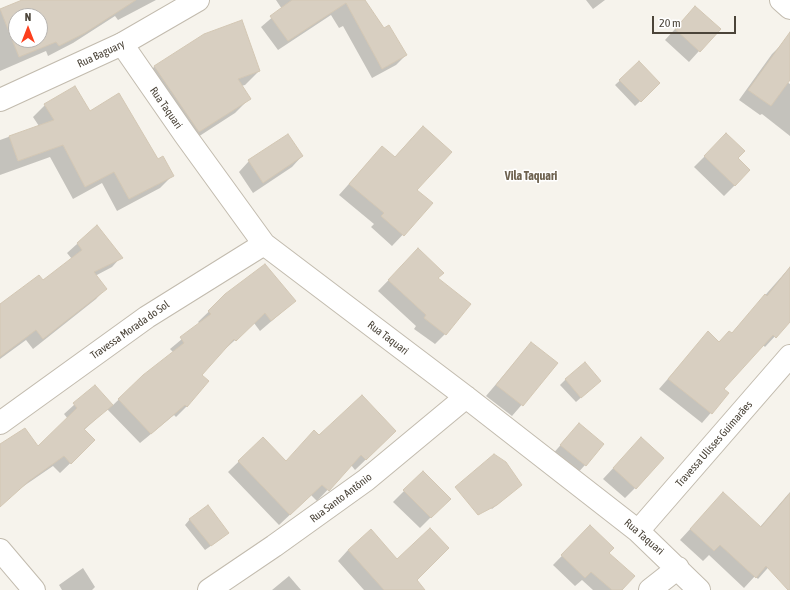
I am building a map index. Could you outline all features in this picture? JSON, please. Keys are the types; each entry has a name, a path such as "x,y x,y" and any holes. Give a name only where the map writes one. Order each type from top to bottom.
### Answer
{"street":[{"name":"Rua Baguary","path":"0,100 122,44 198,0"},
{"name":"Rua Taquari","path":"122,44 185,135 264,244 466,397 638,531 678,568 699,590"},
{"name":"Travessa Morada do Sol","path":"0,423 147,317 264,244"},
{"name":"Travessa Ulisses Guimarães","path":"638,531 790,356"},
{"name":"Rua Santo Antônio","path":"209,590 274,546 366,480 466,397"},
{"path":"0,550 34,590"},
{"path":"650,590 678,568"}],"building":[{"path":"22,0 136,0 85,33 59,46 56,42 48,45 48,8 8,8 8,29 0,9"},
{"path":"292,0 365,0 384,28 389,25 407,55 382,69 346,3 288,41 270,16"},
{"path":"695,6 721,29 700,52 675,29"},
{"path":"242,20 260,71 238,79 251,99 199,132 154,66 204,34"},
{"path":"790,32 790,80 771,106 748,90"},
{"path":"15,48 41,48 19,57"},
{"path":"639,61 660,83 641,102 619,80"},
{"path":"75,86 90,111 119,93 158,159 163,156 174,176 129,199 114,172 85,187 63,145 18,161 9,136 54,120 44,104"},
{"path":"423,126 452,152 417,190 433,203 404,236 381,216 384,213 349,184 382,146 395,157"},
{"path":"726,133 745,151 738,158 750,170 735,186 704,156"},
{"path":"288,134 303,156 263,183 248,160"},
{"path":"97,225 123,258 94,272 107,289 43,339 36,330 0,357 0,304 39,275 43,280 82,250 77,243"},
{"path":"418,248 444,273 438,278 471,304 446,335 424,318 426,315 388,280"},
{"path":"265,264 296,301 271,321 265,313 236,341 234,339 202,375 209,381 187,407 185,405 151,434 118,399 143,375 184,343 180,337 211,314 208,311 225,294"},
{"path":"790,267 790,322 776,338 773,335 724,389 729,393 712,414 668,379 708,331 719,342 729,331 732,333 765,294 767,296"},
{"path":"531,342 558,363 523,406 496,385"},
{"path":"585,362 601,381 581,398 565,379"},
{"path":"95,385 113,405 84,429 95,440 71,464 64,456 29,481 0,507 0,444 25,428 38,446 77,408 73,403"},
{"path":"362,395 396,431 366,460 361,455 329,491 322,485 290,515 238,461 263,437 286,461 314,430 319,435"},
{"path":"579,423 604,444 586,466 560,445"},
{"path":"641,437 664,458 636,489 613,468"},
{"path":"494,454 506,462 522,485 497,505 478,515 455,487"},
{"path":"423,471 451,499 431,518 403,490"},
{"path":"723,492 761,527 790,493 790,590 788,590 766,566 756,578 720,545 714,551 690,529"},
{"path":"208,505 229,533 211,546 189,519"},
{"path":"590,525 614,548 609,553 635,576 622,590 612,590 591,572 585,578 561,555"},
{"path":"430,528 449,548 417,580 425,590 384,590 348,550 371,529 397,559"}],"district":[{"name":"Vila Taquari","path":"531,176"}]}
